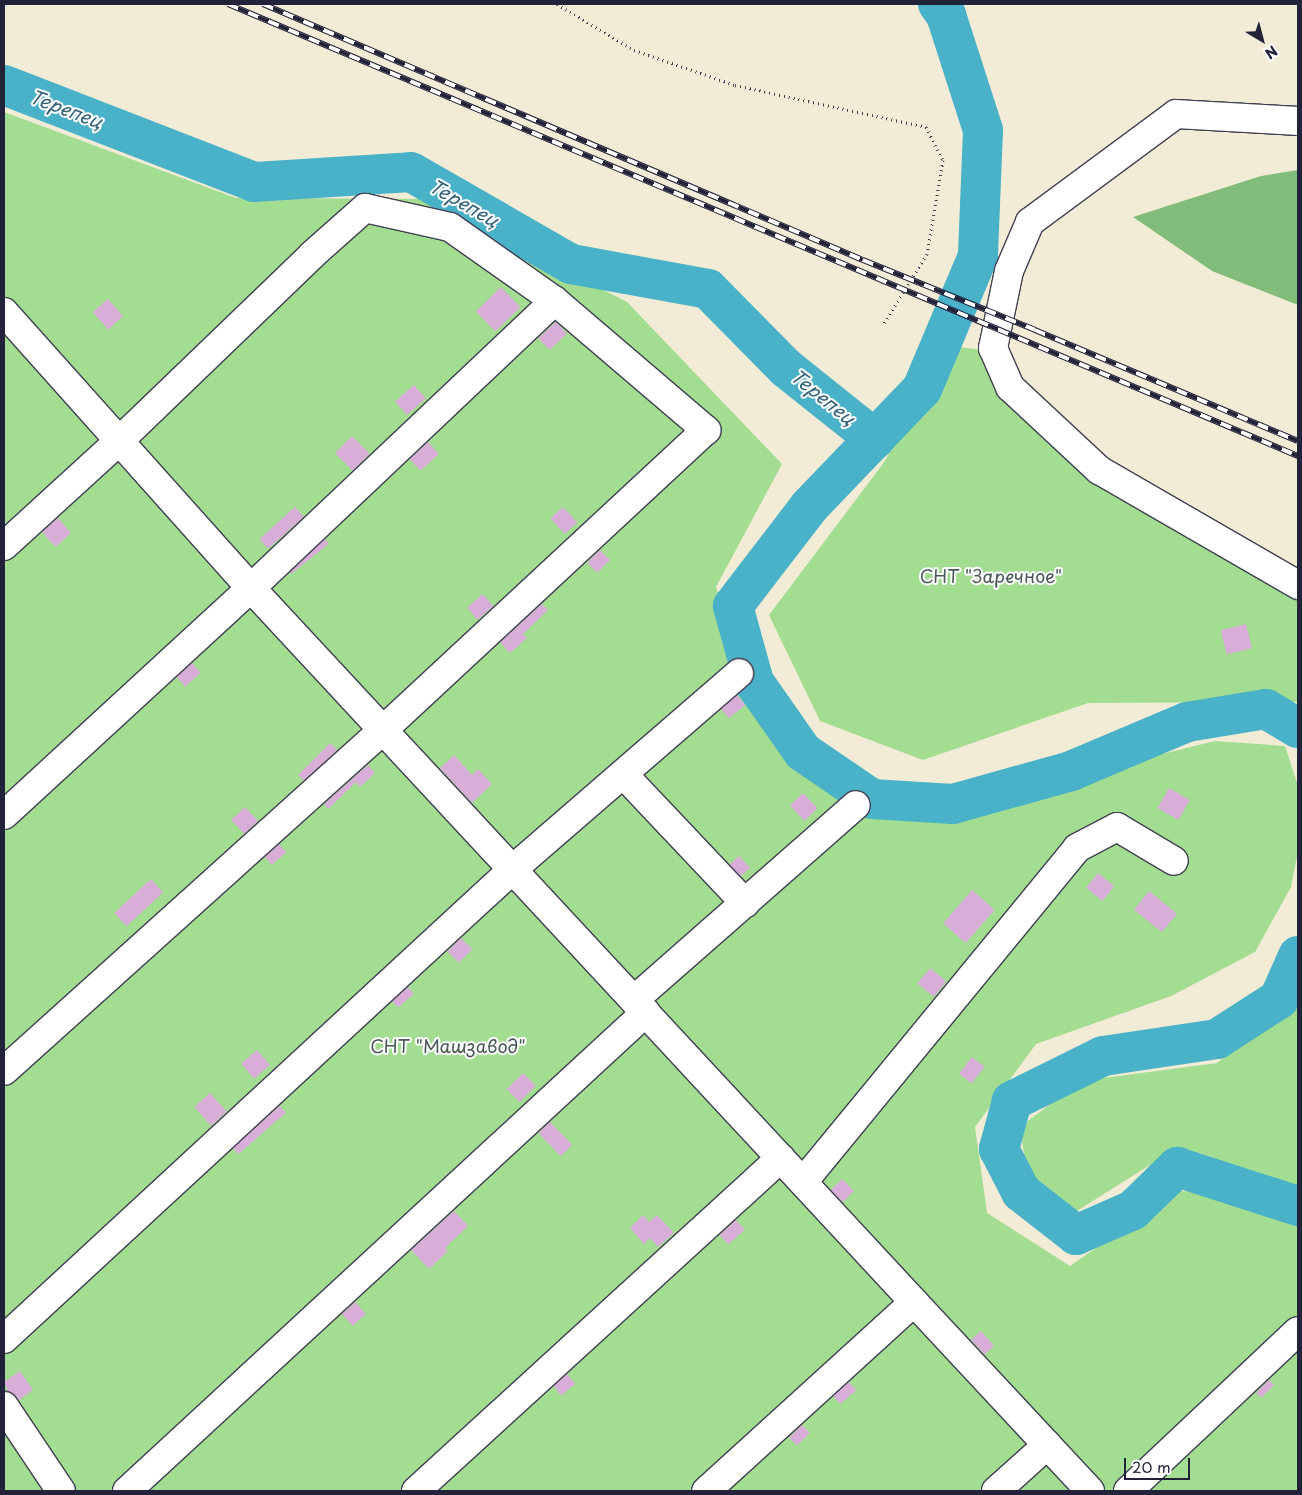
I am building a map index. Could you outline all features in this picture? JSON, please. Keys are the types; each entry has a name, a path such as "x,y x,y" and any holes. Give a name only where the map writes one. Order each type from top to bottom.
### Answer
{"street":[{"path":"1298,121 1176,114 1030,222 1008,271 993,348 1010,387 1100,470 1298,585"},
{"path":"4,546 118,442 312,255 365,208 450,228 555,301 706,430 384,729 4,1071"},
{"path":"4,815 251,588 555,301"},
{"path":"4,312 118,442 251,588 1090,1491"},
{"path":"4,1339 513,869 738,673"},
{"path":"623,774 745,903"},
{"path":"127,1491 640,1006 745,903 856,805"},
{"path":"803,1182 1077,848 1117,827 1174,861"},
{"path":"416,1491 781,1158"},
{"path":"706,1491 914,1302"},
{"path":"1128,1491 1298,1331"},
{"path":"4,1406 60,1491"},
{"path":"996,1491 1046,1445"}],"path":[{"path":"557,4 634,50 735,85 926,127 943,160 928,254 883,324"}],"green space":[{"name":"СНТ \"Машзавод\"","path":"4,112 236,198 424,199 627,302 782,464 716,587 745,678 789,760 845,798 957,816 1086,773 1215,741 1285,746 1298,786 1298,851 1291,887 1255,952 1171,996 1036,1044 975,1127 987,1213 1070,1266 1178,1191 1228,1193 1298,1215 1298,1491 4,1491"},
{"path":"1298,170 1298,305 1212,271 1133,217 1261,176"},
{"name":"СНТ \"Заречное\"","path":"959,347 1011,354 1024,403 1173,530 1298,596 1298,702 1088,703 923,760 820,721 769,615 882,465"},
{"path":"1298,987 1298,1186 1177,1148 1072,1214 1028,1181 1020,1127 1081,1081 1217,1063 1288,1008"}],"building":[{"path":"501,287 520,307 495,331 476,311"},
{"path":"108,299 123,316 108,329 93,312"},
{"path":"556,322 567,334 549,350 538,338"},
{"path":"414,385 426,399 407,415 395,401"},
{"path":"352,436 370,454 353,471 335,453"},
{"path":"428,442 439,454 421,471 410,459"},
{"path":"295,507 304,517 268,549 259,539"},
{"path":"563,507 577,522 565,534 551,519"},
{"path":"58,518 71,533 55,547 42,532"},
{"path":"325,539 329,544 291,574 288,569"},
{"path":"600,550 610,560 597,573 587,563"},
{"path":"483,594 493,606 477,620 467,607"},
{"path":"542,604 548,610 523,634 527,638 510,653 500,642"},
{"path":"1246,624 1252,648 1227,655 1221,630"},
{"path":"192,663 201,673 185,687 176,677"},
{"path":"737,695 745,705 729,718 721,708"},
{"path":"330,743 337,750 305,782 298,775"},
{"path":"454,755 472,775 478,769 492,784 472,803 440,768"},
{"path":"368,765 375,773 360,787 356,782 328,809 324,804"},
{"path":"1169,788 1190,800 1178,820 1158,808"},
{"path":"803,793 817,808 804,821 790,805"},
{"path":"245,807 258,821 244,834 231,820"},
{"path":"279,844 286,852 272,865 265,856"},
{"path":"739,856 750,868 740,877 729,865"},
{"path":"1098,873 1114,886 1102,901 1086,888"},
{"path":"151,879 163,892 127,926 114,913"},
{"path":"972,890 995,910 966,943 943,923"},
{"path":"1149,891 1177,914 1162,932 1134,910"},
{"path":"461,938 472,949 459,963 448,951"},
{"path":"930,968 946,981 934,997 917,984"},
{"path":"408,987 414,994 398,1008 392,1001"},
{"path":"257,1050 270,1065 254,1079 241,1064"},
{"path":"972,1057 985,1067 972,1083 959,1074"},
{"path":"523,1073 536,1086 519,1102 507,1089"},
{"path":"210,1093 227,1112 211,1126 194,1107"},
{"path":"280,1106 286,1113 238,1154 232,1147"},
{"path":"550,1122 572,1145 561,1156 538,1133"},
{"path":"842,1179 854,1191 843,1202 831,1190"},
{"path":"454,1211 468,1226 445,1248 448,1251 429,1269 411,1250"},
{"path":"643,1215 649,1222 657,1215 674,1233 658,1247 650,1238 644,1244 630,1228"},
{"path":"736,1220 745,1230 728,1244 720,1235"},
{"path":"355,1302 366,1314 353,1326 342,1314"},
{"path":"981,1331 994,1346 984,1355 971,1340"},
{"path":"20,1371 33,1390 19,1400 8,1391 4,1382"},
{"path":"567,1374 575,1384 561,1395 553,1385"},
{"path":"1269,1380 1274,1385 1261,1398 1256,1393"},
{"path":"849,1382 856,1390 840,1404 833,1396"},
{"path":"802,1425 810,1433 797,1446 789,1438"}],"waterway":[{"path":"938,4 946,15 983,130 978,256 922,389 809,507 733,606 754,682 803,752 872,799 953,804 1071,771 1187,722 1266,709 1298,728"},
{"name":"Терепец","path":"4,85 254,182 411,172 571,264 708,289 786,368 875,439"},
{"path":"1298,956 1279,999 1217,1039 1103,1056 1012,1101 999,1149 1021,1192 1076,1235 1133,1210 1177,1167 1298,1206"}],"railway":[{"path":"228,4 1298,456"},
{"path":"263,4 863,260 1298,441"}]}
